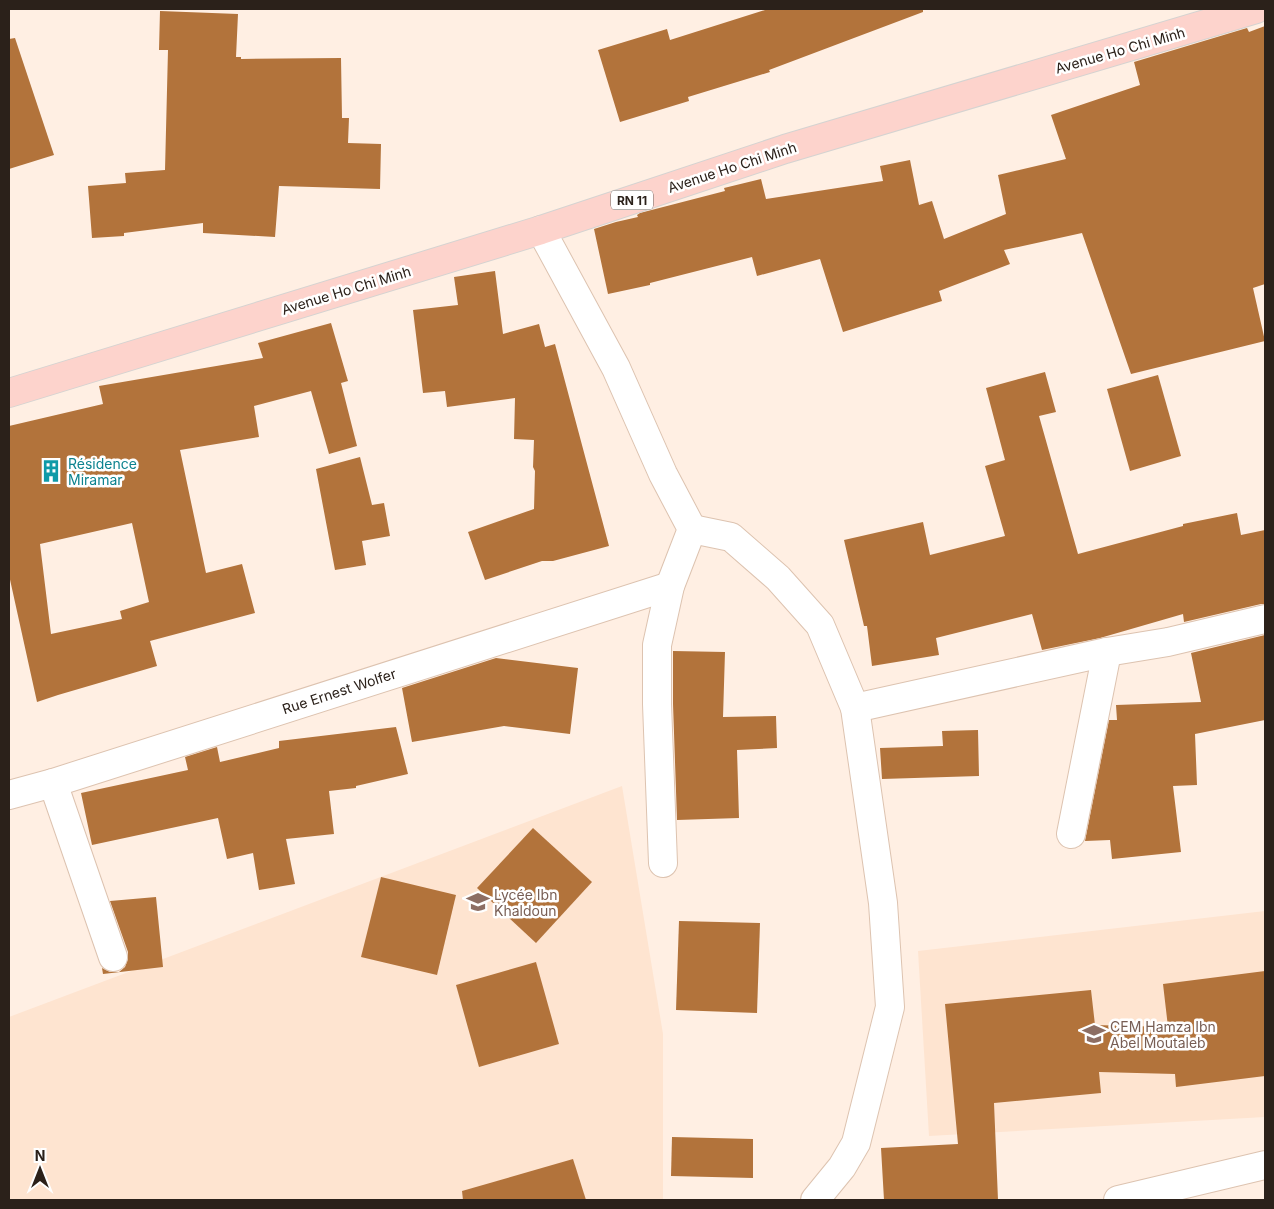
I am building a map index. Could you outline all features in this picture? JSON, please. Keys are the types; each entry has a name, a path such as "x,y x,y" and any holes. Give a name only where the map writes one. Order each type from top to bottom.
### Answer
{"main road":[{"name":"Avenue Ho Chi Minh","path":"9,393 540,230 785,149 1256,9"}],"street":[{"path":"540,230 616,368 664,474 692,529 670,586 657,645 657,704 664,863"},
{"path":"692,529 731,537 778,578 820,625 855,708 884,904 890,1007 856,1144 842,1167 814,1200"},
{"name":"Rue Ernest Wolfer","path":"9,795 53,783 670,586"},
{"path":"855,708 1107,652 1168,642 1265,619"},
{"path":"1072,834 1107,652"},
{"path":"53,783 113,957"},
{"path":"1118,1200 1265,1165"}],"shaded area":[{"name":"Lycée Ibn Khaldoun","path":"622,786 663,1034 663,1200 9,1200 9,1017"},
{"name":"CEM Hamza Ibn Abel Moutaleb","path":"1265,911 1265,1117 929,1136 918,951"}],"building":[{"path":"768,9 923,9 923,12 769,70 770,72 688,97 689,101 620,122 598,50 667,29 670,40"},
{"path":"160,11 238,14 236,57 241,57 241,59 341,58 342,118 349,118 348,143 381,144 380,189 279,186 275,237 203,233 203,223 124,233 124,236 92,238 88,186 126,183 125,173 165,170 168,50 159,50"},
{"path":"1265,26 1265,284 1253,288 1265,341 1131,374 1082,233 1004,250 1010,264 939,291 942,301 843,332 820,259 757,276 752,257 650,283 650,285 608,294 594,229 638,217 637,215 640,213 725,191 724,188 761,179 766,199 883,181 880,166 910,160 919,205 932,201 944,239 1006,214 998,175 1066,159 1051,115 1140,85 1134,62 1247,28 1249,32"},
{"path":"15,38 54,155 9,169 9,39"},
{"path":"495,271 503,334 539,324 545,347 555,344 609,546 553,561 542,561 485,580 468,532 534,509 534,440 514,439 515,398 447,407 445,391 423,393 413,310 458,305 454,277"},
{"path":"331,323 348,381 341,383 357,446 329,454 311,391 254,406 259,437 180,450 206,573 242,564 255,613 150,641 157,666 37,702 9,575 9,426 103,404 99,386 263,358 258,343","holes":["132,523 149,602 120,611 122,619 51,634 40,544"]},
{"path":"1045,372 1056,412 1039,416 1078,554 1183,526 1183,524 1237,513 1241,535 1265,530 1265,604 1184,622 1183,614 1100,638 1042,650 1032,614 936,638 939,655 872,666 867,626 864,626 844,540 923,522 930,555 1005,536 985,466 1005,460 986,388"},
{"path":"1158,375 1181,456 1130,471 1107,389"},
{"path":"360,457 372,505 384,503 390,536 362,541 366,565 335,570 316,469"},
{"path":"1265,635 1265,720 1195,734 1197,785 1173,786 1181,852 1112,859 1110,840 1085,841 1109,720 1117,720 1116,705 1201,702 1191,653"},
{"path":"673,651 725,652 723,717 776,716 777,748 737,750 739,818 677,820"},
{"path":"496,658 578,668 570,734 504,726 412,742 402,688"},
{"path":"396,727 408,774 356,786 356,788 329,791 334,834 286,839 295,884 259,890 253,853 227,859 218,818 92,845 81,793 188,770 185,757 217,747 220,762 279,748 279,741"},
{"path":"978,730 979,776 882,779 880,748 943,746 942,731"},
{"path":"533,828 592,882 536,943 477,888"},
{"path":"381,877 456,895 437,975 361,957"},
{"path":"156,897 163,967 103,974 102,968 110,972 119,972 125,967 128,959 128,952 110,901"},
{"path":"679,921 760,923 757,1013 676,1010"},
{"path":"536,962 559,1044 479,1067 456,985"},
{"path":"1265,971 1265,1076 1176,1087 1175,1074 1099,1072 1101,1093 994,1103 998,1200 884,1200 881,1148 958,1144 945,1004 1091,990 1095,1025 1168,1027 1163,984"},
{"path":"672,1137 753,1139 753,1178 671,1176"},
{"path":"573,1159 586,1200 463,1200 462,1191"}],"place":[{"name":"Résidence Miramar","path":"51,471"},
{"name":"Lycée Ibn Khaldoun","path":"478,902"},
{"name":"CEM Hamza Ibn Abel Moutaleb","path":"1094,1034"}]}
